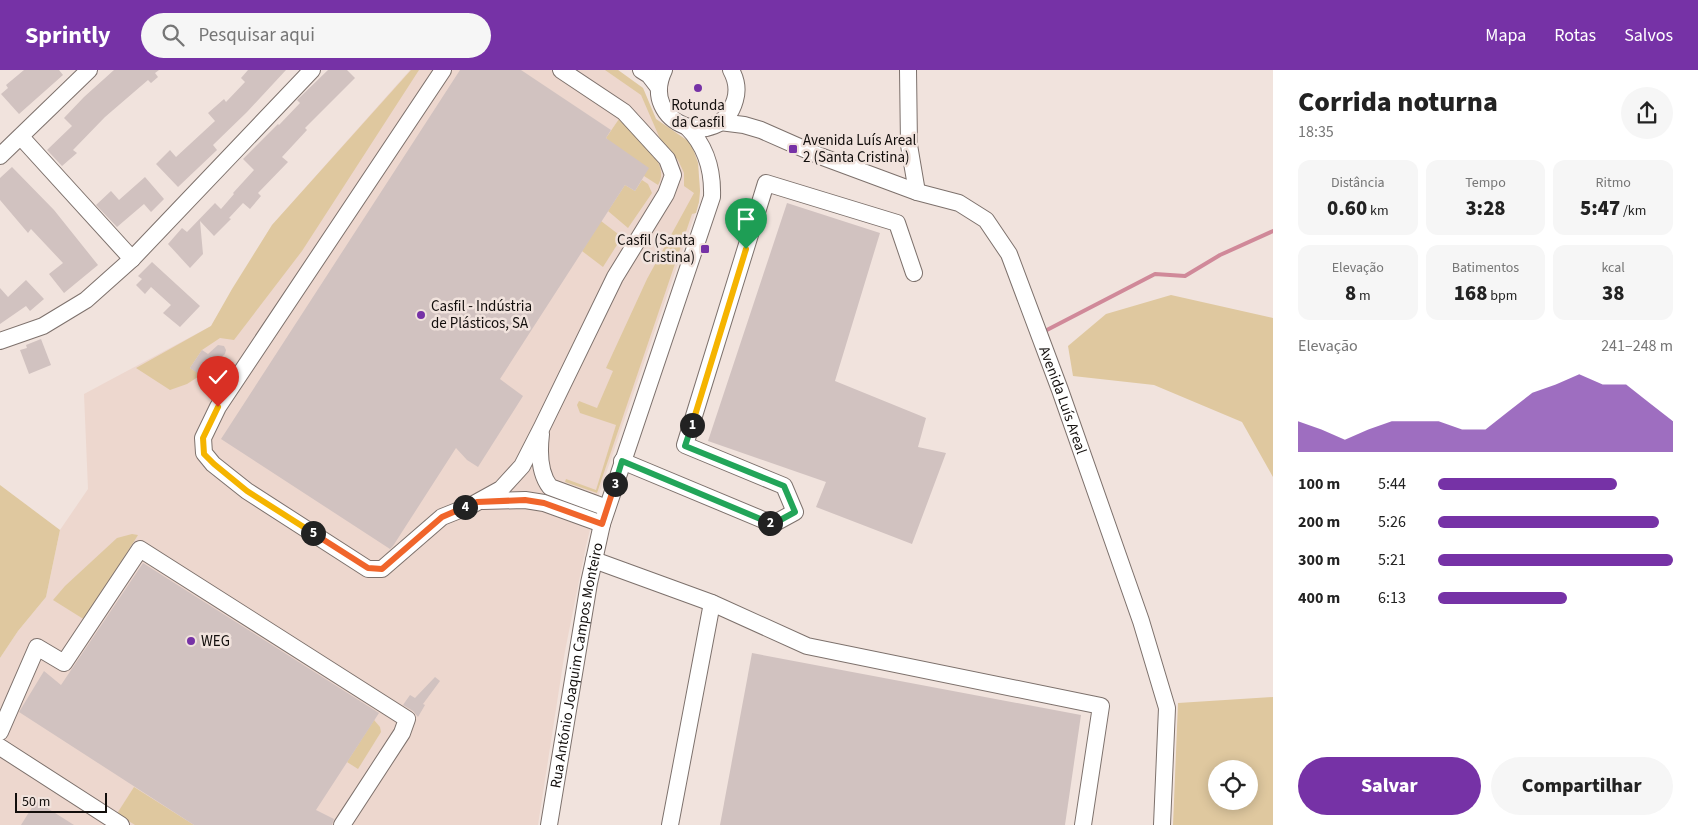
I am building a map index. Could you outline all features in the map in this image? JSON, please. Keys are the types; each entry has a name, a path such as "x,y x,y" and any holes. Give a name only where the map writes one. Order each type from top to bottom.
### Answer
{"street":[{"path":"0,156 89,70"},
{"path":"0,341 43,326 86,300 132,259 312,70"},
{"path":"443,70 218,407 203,438 204,454 247,491 368,568 382,569 442,517 501,489 522,466 616,277 666,194 673,175 667,159 624,112 561,70"},
{"path":"641,70 659,88"},
{"path":"659,88 664,70"},
{"name":"Avenida Luís Areal","path":"731,70 748,118 761,130"},
{"path":"908,70 910,145 917,192"},
{"path":"718,123 728,115 733,107 737,87"},
{"name":"Rua António Joaquim Campos Monteiro","path":"549,825 594,560 602,524 710,206 712,187 709,164 702,145 687,128 675,122 666,112 660,101 659,88"},
{"name":"Rua António Joaquim Campos Monteiro","path":"709,164 711,145 718,123"},
{"name":"Avenida Luís Areal","path":"687,128 707,128 718,123 744,125 761,130 820,156 917,192 959,203 986,220 1009,254 1055,374 1141,621 1167,708 1162,825"},
{"path":"20,137 132,259"},
{"path":"622,461 773,524 795,512 784,486 685,446 766,183 896,224 914,273"},
{"path":"542,428 540,446 545,481 550,487 607,508"},
{"path":"477,502 525,500 544,503 602,524"},
{"path":"0,732 37,647 64,663 140,549 407,719 402,733 342,825"},
{"path":"594,560 712,603 807,646 1101,706 1083,825"},
{"path":"670,825 712,603"},
{"path":"0,747 121,825"}],"shaded area":[{"path":"410,70 618,70 643,88 656,119 691,143 698,163 699,202 598,497 586,546 565,651 538,825 0,825 0,658 18,631 46,597 60,530 88,489 84,394 211,326 272,225"},
{"path":"411,70 419,70 302,251 234,340 220,338 202,350 190,368 201,375 187,384 170,390 136,368 211,326 272,225"},
{"path":"605,70 618,70 643,88 656,119 691,143 698,163 700,191 696,213 692,214 597,493 565,482 566,479 596,490 616,425 580,413 577,405 579,401 597,408 613,371 606,368 647,279 694,193 684,186 684,173 678,160 661,141 641,95"},
{"path":"619,119 641,140 656,158 661,176 658,185 644,176 606,138"},
{"path":"642,180 648,184 652,193 628,228 608,211 625,185 635,191"},
{"path":"601,221 622,237 603,267 582,251"},
{"path":"1171,295 1273,318 1273,477 1242,422 1154,385 1073,376 1068,346 1106,314"},
{"path":"0,485 60,530 46,597 18,631 0,658"},
{"path":"132,534 138,535 85,620 53,600 65,586 117,538"},
{"path":"1273,697 1273,825 1173,825 1178,703"},
{"path":"374,720 380,727 381,732 358,769 347,762"},
{"path":"134,787 194,825 135,825 119,815 118,812"}],"building":[{"path":"24,70 59,70 63,75 19,114 1,94 8,88 6,85"},
{"path":"114,70 159,70 155,73 158,77 151,83 148,80 105,117 73,150 77,153 62,166 47,150 72,126 64,118"},
{"path":"248,70 286,70 213,145 217,150 178,187 156,164 170,150 176,157 215,121 208,113 224,99 226,102 245,82 241,78"},
{"path":"328,70 347,70 355,78 305,128 307,130 282,157 288,162 258,193 261,196 250,209 243,203 229,218 231,219 214,236 200,221 203,254 190,268 168,244 182,228 187,232 215,203 221,209 254,170 243,159 279,125 300,103 297,100"},
{"name":"Casfil - Indústria de Plásticos, SA","path":"460,70 521,70 611,130 606,138 649,168 635,191 625,185 500,379 523,396 478,467 467,460 456,448 390,549 221,439"},
{"path":"12,167 54,210 98,265 64,293 49,274 63,263 31,229 28,233 0,200 0,178"},
{"path":"145,177 164,199 151,212 144,204 117,227 96,205 111,191 119,200"},
{"path":"787,203 880,233 835,381 926,418 918,447 946,453 912,544 816,507 826,482 708,441"},
{"path":"152,262 200,306 180,327 163,313 171,305 151,287 145,294 136,285 142,279 138,276"},
{"path":"26,280 44,299 30,311 26,306 0,324 0,288 8,297"},
{"path":"41,339 51,365 29,374 20,350 27,348 26,345"},
{"path":"218,345 224,346 225,354 220,358 206,379 190,368 202,350 208,354"},
{"name":"WEG","path":"143,563 379,713 316,810 334,819 332,825 194,825 19,712 44,671 61,685"},
{"path":"752,653 1081,715 1065,825 720,825"},
{"path":"435,677 440,681 423,704 425,705 418,717 413,711 403,705 410,695 415,698"},
{"path":"36,801 74,825 21,825"}],"waterway":[{"path":"1043,332 1155,274 1185,276 1220,255 1273,231"}],"place":[{"name":"Rotunda da Casfil","path":"698,88"},
{"name":"Avenida Luís Areal 2 (Santa Cristina)","path":"793,149"},
{"name":"Casfil (Santa Cristina)","path":"705,249"},
{"name":"Casfil - Indústria de Plásticos, SA","path":"421,315"},
{"name":"WEG","path":"191,641"}],"route":[{"path":"218,407 203,438 204,454 247,491 368,568 382,569 442,517 477,502 525,500 544,503 602,524 622,461 773,524 795,512 784,486 685,446 746,249"}]}
